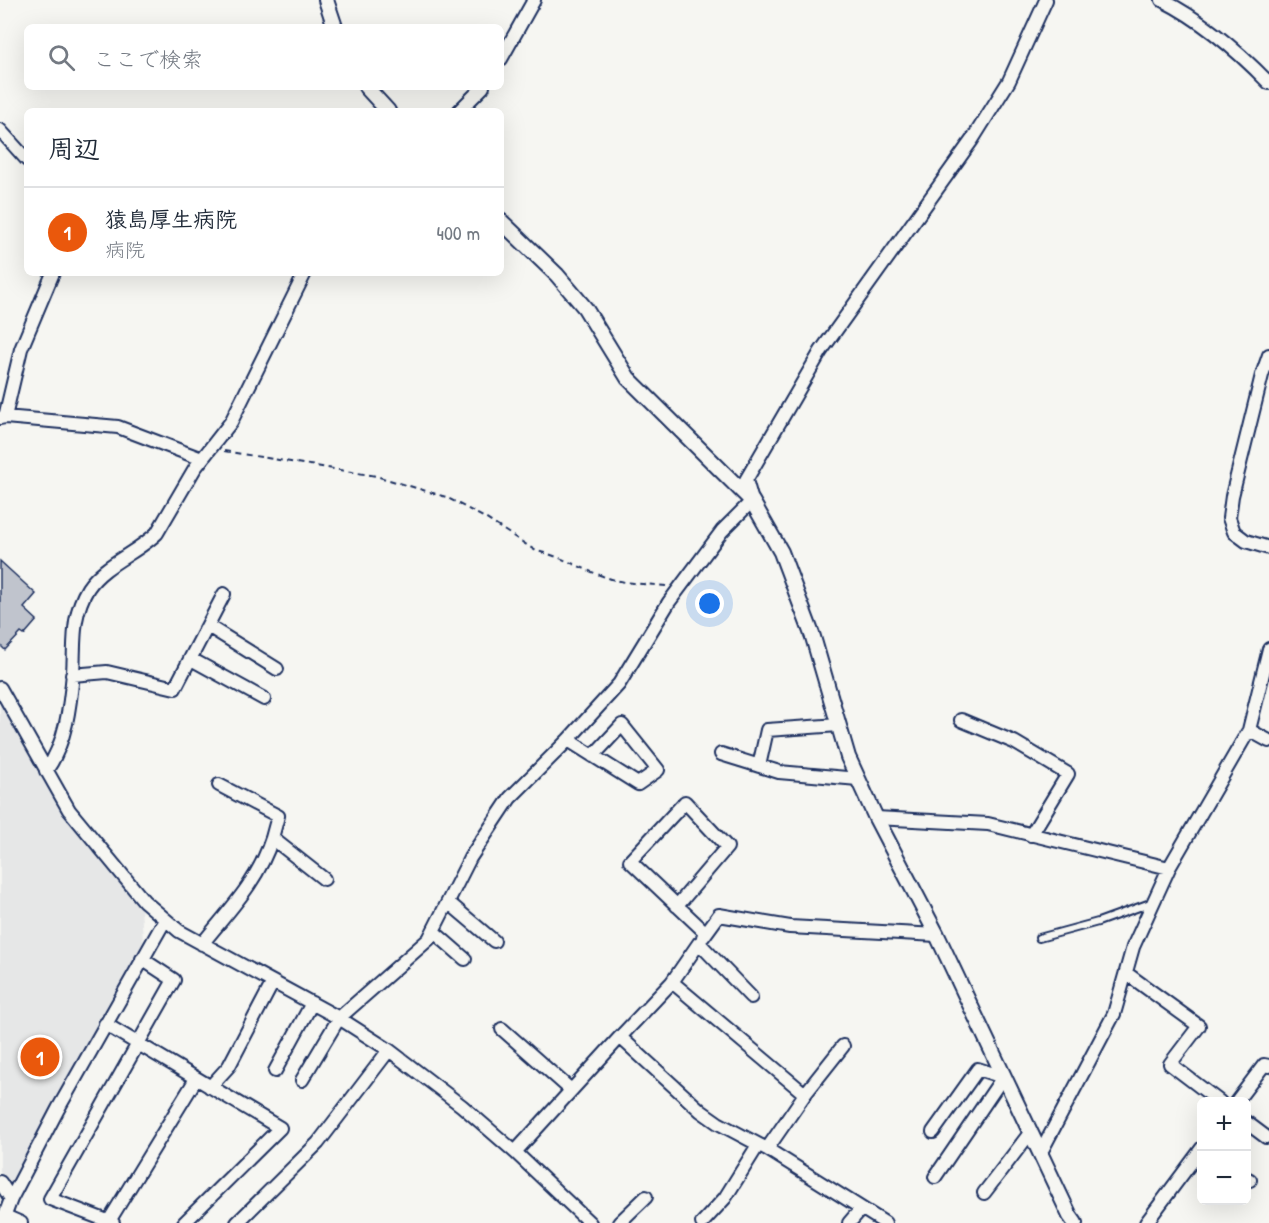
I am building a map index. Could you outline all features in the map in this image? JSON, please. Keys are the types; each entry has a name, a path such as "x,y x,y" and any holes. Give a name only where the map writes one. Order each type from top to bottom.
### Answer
{"street":[{"path":"326,0 334,24"},
{"path":"504,54 534,0"},
{"path":"1046,0 1010,81 972,140 821,351 746,480 752,501 781,552 813,637 848,757 876,818 937,935 1070,1221"},
{"path":"1162,0 1184,11 1227,44 1269,83"},
{"path":"369,90 385,108"},
{"path":"462,108 480,90"},
{"path":"0,130 24,157"},
{"path":"504,224 557,275 585,308 628,378 752,501"},
{"path":"52,276 21,349 3,417 118,427 206,454"},
{"path":"46,771 56,757 63,733 72,675 75,617 90,586 108,569 148,542 157,533 195,468 231,422 304,276"},
{"path":"1269,355 1232,496 1229,518 1234,532 1246,541 1269,548"},
{"path":"302,1080 339,1018 429,939 470,858 510,798 568,740 619,684 669,602 722,531 752,501"},
{"path":"72,675 106,672 175,688 224,594"},
{"path":"208,626 277,669"},
{"path":"1040,1154 1114,1014 1133,946 1169,868 1249,730 1269,650"},
{"path":"190,659 264,699"},
{"path":"0,688 69,810 144,901 179,931 339,1018 389,1050 462,1106 515,1152 590,1223"},
{"path":"961,720 1014,742 1068,774 1031,835"},
{"path":"568,740 593,756 638,784 658,770 622,725 593,756"},
{"path":"759,766 767,730 839,725"},
{"path":"1249,730 1269,741"},
{"path":"721,754 779,772 858,779"},
{"path":"202,944 249,888 266,858 278,816 219,785"},
{"path":"677,906 727,847 685,801 630,861 677,906 751,997"},
{"path":"876,818 988,824 1169,868"},
{"path":"272,838 324,879"},
{"path":"448,902 494,941"},
{"path":"515,1152 672,982 719,915 790,927 937,935"},
{"path":"21,1223 3,1220 11,1198 105,1024 165,920"},
{"path":"433,931 465,959"},
{"path":"142,959 174,980 50,1199 111,1222 196,1079"},
{"path":"1126,973 1199,1026 1170,1064 1215,1097"},
{"path":"210,1087 229,1066 273,982"},
{"path":"672,982 806,1094"},
{"path":"275,1071 312,1003"},
{"path":"105,1024 280,1128 184,1223"},
{"path":"502,1029 571,1090"},
{"path":"620,1037 701,1111 718,1123 763,1147 885,1223"},
{"path":"702,1223 725,1198 843,1046"},
{"path":"239,1222 318,1143 389,1050"},
{"path":"1239,1097 1264,1065 1269,1066"},
{"path":"933,1132 978,1069 1004,1077"},
{"path":"935,1177 1004,1077"},
{"path":"1251,1126 1266,1137"},
{"path":"984,1193 1030,1133"},
{"path":"1146,1223 1200,1151"},
{"path":"0,1182 11,1198"},
{"path":"619,1223 646,1197"},
{"path":"849,1223 861,1209"}],"lane":[{"path":"1039,938 1098,922 1153,902"}],"path":[{"path":"206,454 376,476 446,497 485,518 536,551 581,568 615,580 681,588"}],"shaded area":[{"path":"0,700 69,822 141,905 143,942 9,1186 0,1172"}],"building":[{"path":"0,561 36,594 24,608 37,620 24,635 21,633 5,650 0,645"}],"place":[{"name":"猿島厚生病院","path":"40,1057"}]}
